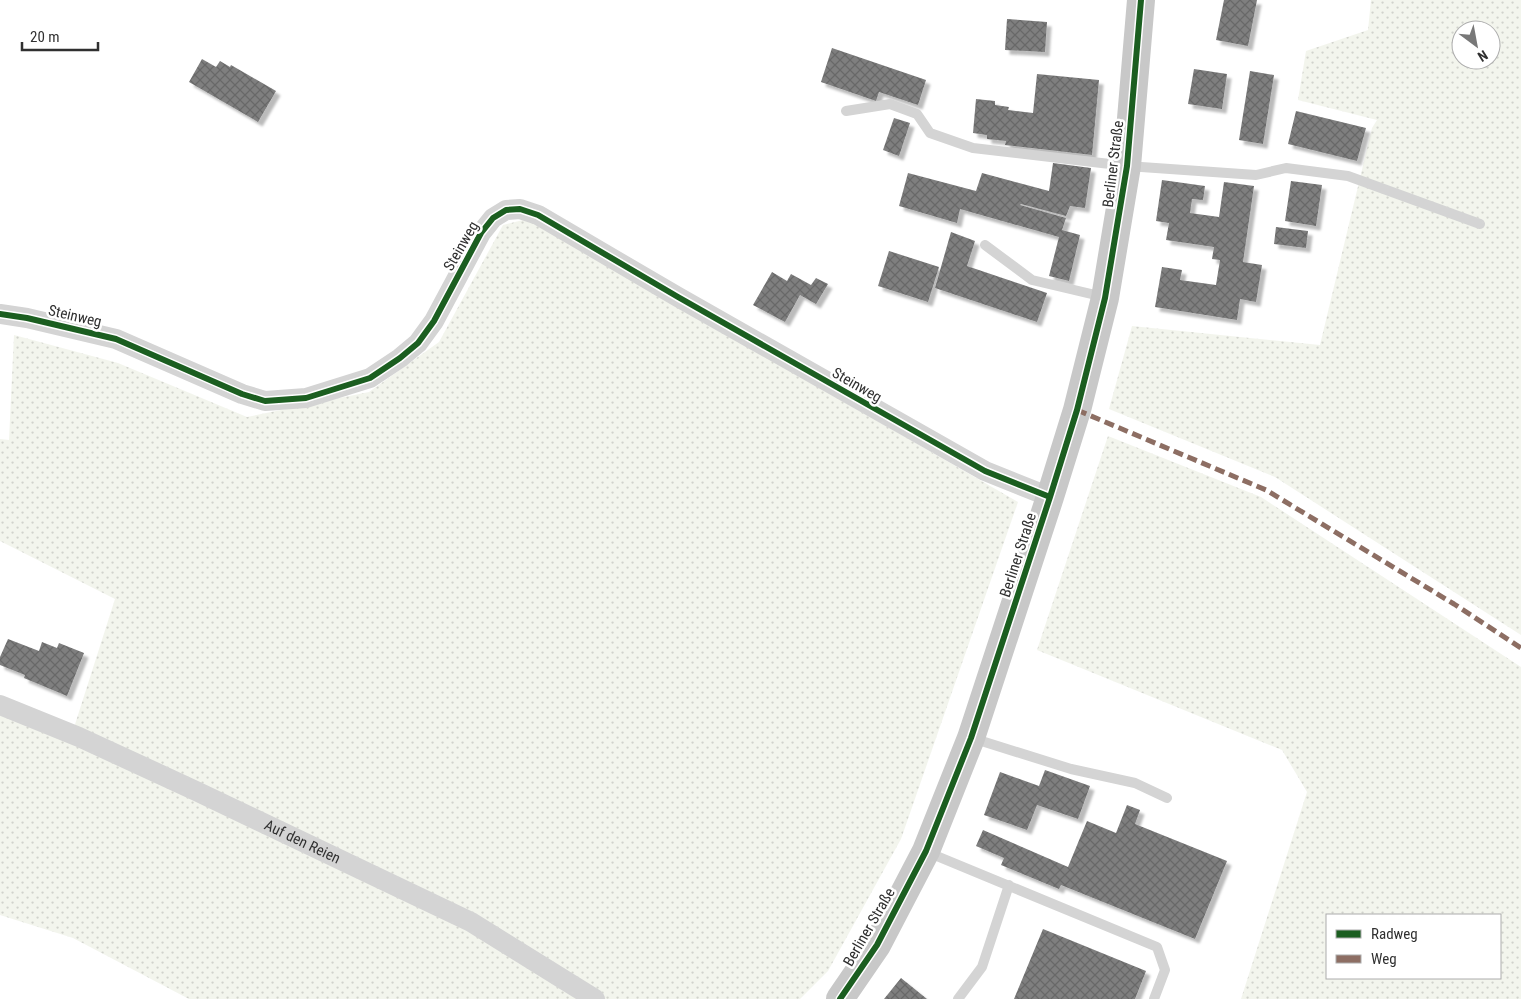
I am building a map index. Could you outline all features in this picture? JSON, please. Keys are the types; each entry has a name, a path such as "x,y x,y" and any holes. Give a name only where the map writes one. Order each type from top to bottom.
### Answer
{"main road":[{"name":"Berliner Straße","path":"840,999 877,945 926,852 971,738 1050,497 1076,410 1105,298 1127,166 1141,0"}],"street":[{"name":"Steinweg","path":"0,314 27,318 116,338 234,390 265,401 306,398 370,378 412,348 434,322 481,233 493,218 506,210 520,210 538,215 678,297 985,471 1050,497"},
{"name":"Auf den Reien","path":"0,705 106,749 470,922 595,999"}],"lane":[{"path":"846,111 890,104 917,114 930,133 973,148 1127,166 1256,175 1286,168 1348,176 1480,224"},
{"path":"985,245 1032,280 1105,298"},
{"path":"971,738 1071,769 1135,783 1167,798"},
{"path":"926,852 1157,947 1165,970 1154,999"},
{"path":"958,999 982,967 1009,885"}],"shaded area":[{"path":"1371,0 1521,0 1521,635 1275,477 1109,409 1132,326 1320,345 1372,128 1377,120 1298,100 1306,51 1368,30"},
{"path":"527,219 1018,502 901,839 828,971 800,999 189,999 73,938 0,915 0,714 70,740 115,599 0,541 0,439 9,440 14,335 118,363 247,417 369,392 439,342 503,225"},
{"path":"1108,436 1261,497 1521,667 1521,999 1241,999 1307,792 1282,750 1037,650"}],"building":[{"path":"1224,0 1257,0 1248,46 1216,40"},
{"path":"1007,19 1047,22 1045,52 1005,50"},
{"path":"832,48 926,80 918,105 879,92 876,101 821,82"},
{"path":"202,59 216,67 220,61 230,67 231,65 276,91 258,122 189,82"},
{"path":"1194,69 1227,74 1222,109 1188,104"},
{"path":"1250,71 1274,75 1263,144 1239,140"},
{"path":"1037,74 1099,80 1092,155 1005,145 1006,141 987,139 987,135 973,133 976,99 995,101 995,105 1009,107 1008,110 1033,113"},
{"path":"1296,111 1366,128 1357,161 1288,144"},
{"path":"894,118 910,123 899,156 883,150"},
{"path":"1053,163 1091,168 1085,208 1070,206 1066,216 1020,205 1066,218 1062,230 1080,235 1069,281 1049,276 1059,237 960,209 957,223 899,206 908,173 976,191 982,173 1049,191"},
{"path":"1162,180 1205,186 1203,200 1192,199 1190,213 1219,217 1224,182 1254,186 1243,262 1262,265 1256,302 1240,299 1237,320 1155,307 1162,267 1182,270 1180,280 1216,285 1220,260 1212,259 1214,247 1166,240 1169,223 1156,221"},
{"path":"1291,181 1322,185 1316,226 1285,221"},
{"path":"1276,227 1308,231 1306,248 1274,244"},
{"path":"951,232 975,241 967,266 1047,293 1037,322 935,288"},
{"path":"889,251 939,267 928,302 878,286"},
{"path":"772,272 787,281 791,274 811,285 816,278 828,284 816,304 800,295 785,322 753,305"},
{"path":"8,639 39,651 42,642 57,648 59,643 84,653 67,696 24,678 25,675 0,665 0,657"},
{"path":"1045,770 1090,786 1078,819 1037,805 1027,830 984,815 1000,772 1039,786"},
{"path":"1127,805 1140,810 1135,824 1227,861 1195,939 1061,885 1059,889 1001,865 1004,858 976,846 983,830 1068,867 1087,821 1116,833"},
{"path":"1043,929 1146,971 1135,999 1014,999"},
{"path":"901,978 927,999 884,999"}],"marked path":[{"path":"1077,410 1266,490 1454,604 1521,648"}],"cycle path":[{"path":"840,999 877,945 926,851 971,738 1077,410 1105,298 1127,166 1141,0"},
{"path":"0,314 27,318 116,339 242,394 265,401 306,398 370,378 400,358 418,343 434,321 481,233 493,218 506,210 520,209 538,215 678,297 985,471 1050,497"}]}
